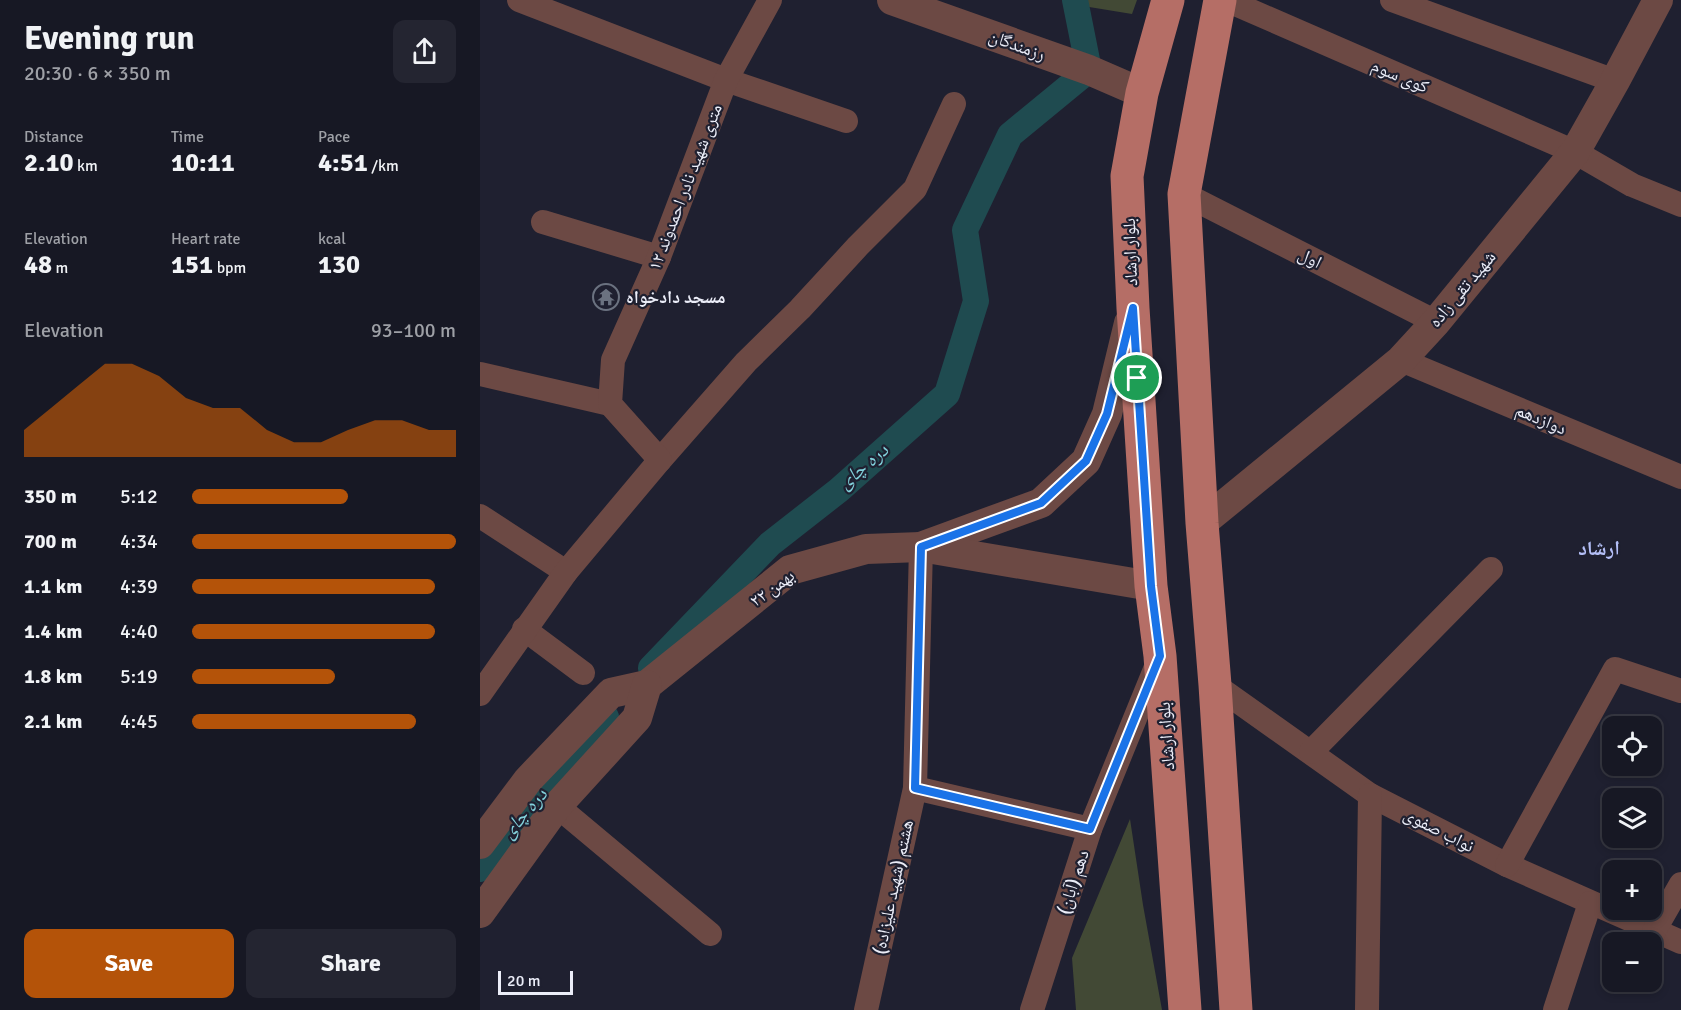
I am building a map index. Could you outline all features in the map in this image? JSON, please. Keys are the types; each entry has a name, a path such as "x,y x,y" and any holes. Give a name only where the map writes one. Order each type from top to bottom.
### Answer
{"main road":[{"name":"بلوار ارشاد","path":"1168,0 1142,93 1127,176 1151,586 1160,656 1185,1010"},
{"path":"1220,0 1185,194 1202,523 1236,1010"}],"street":[{"path":"519,0 726,80 846,121"},
{"name":"۱۲ متری شهید نادر احمدوند","path":"610,404 613,360 659,257 726,80 770,0"},
{"name":"رزمندگان","path":"892,0 1089,70 1142,93"},
{"name":"کوی سوم","path":"1226,0 1575,152 1632,185 1681,205"},
{"path":"1392,0 1615,81"},
{"name":"شهید تقی زاده","path":"1202,523 1401,360 1436,322 1575,152 1658,0"},
{"path":"480,694 566,572 660,460 746,362 915,189 954,104"},
{"name":"اول","path":"1185,194 1436,322"},
{"path":"543,222 659,257"},
{"name":"۲۲ بهمن","path":"921,547 1041,503 1086,461 1107,414 1133,308"},
{"name":"دوازدهم","path":"1401,360 1681,477"},
{"path":"480,374 610,404 660,460"},
{"path":"480,516 566,572"},
{"name":"۲۲ بهمن","path":"480,844 528,780 611,693 647,685 790,570 866,549 921,547 1151,586"},
{"name":"هشتم (شهید علیزاده)","path":"869,1009 915,788 921,547"},
{"path":"1311,752 1491,568"},
{"path":"524,629 583,673"},
{"name":"دهم (آبان)","path":"1032,1010 1090,829 1160,656"},
{"path":"1508,865 1616,669 1681,691"},
{"path":"480,913 557,806 637,718 647,685"},
{"name":"نواب صفوی","path":"1215,685 1370,795 1508,865 1681,942"},
{"path":"915,788 1090,829"},
{"path":"1367,1010 1370,795"},
{"path":"557,806 710,934"},
{"path":"1654,931 1681,884"},
{"path":"1555,1010 1590,903"}],"green space":[{"path":"1071,0 1137,0 1132,14 1077,5"},
{"path":"1130,819 1162,1010 1076,1010 1072,958"}],"waterway":[{"name":"دره چای","path":"651,668 770,544 839,490 947,394 976,301 965,230 1010,135 1089,70 1075,0"},
{"name":"دره چای","path":"480,869 497,844 606,717"}],"place":[{"name":"مسجد دادخواه","path":"606,297"}],"district":[{"name":"ارشاد","path":"1599,548"}],"route":[{"path":"1133,308 1137,378 1151,586 1160,656 1090,829 915,788 921,547 1041,503 1086,461 1107,414 1133,308"}]}
